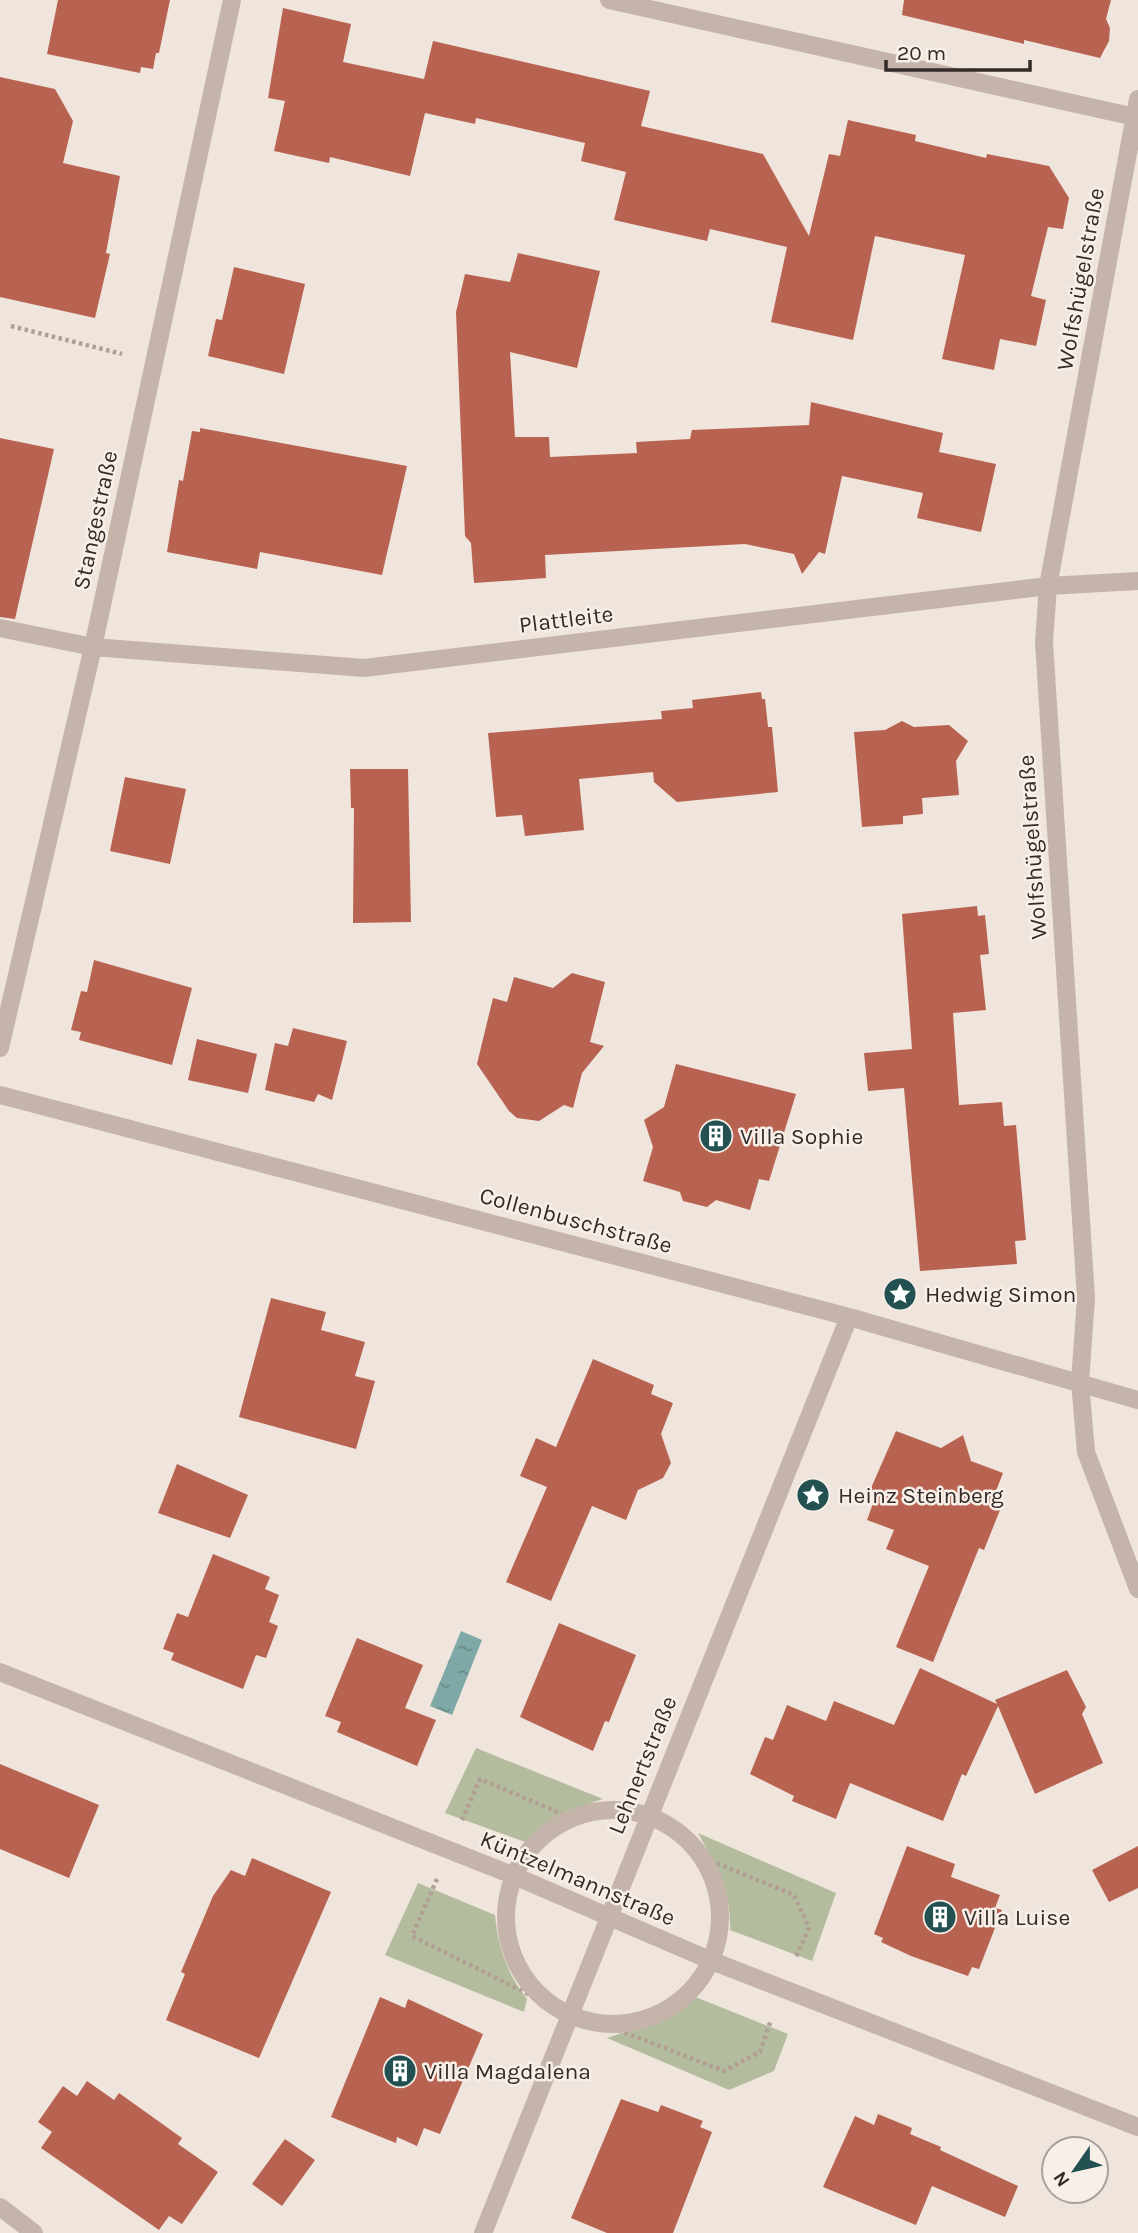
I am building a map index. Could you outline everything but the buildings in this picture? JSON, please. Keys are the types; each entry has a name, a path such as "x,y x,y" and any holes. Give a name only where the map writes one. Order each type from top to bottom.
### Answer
{"street":[{"name":"Stangestraße","path":"0,1048 93,647 232,0"},
{"path":"609,0 1136,108"},
{"name":"Wolfshügelstraße","path":"1136,108 1048,586 1044,642 1086,1298 1080,1382 1086,1452 1138,1589"},
{"name":"Plattleite","path":"0,628 93,647 364,668 1048,586 1138,581"},
{"name":"Collenbuschstraße","path":"0,1095 849,1317 1138,1400"},
{"name":"Lehnertstraße","path":"483,2233 572,2017 607,1919 849,1317"},
{"name":"Küntzelmannstraße","path":"0,1672 512,1875 607,1919 712,1961 1138,2127"},
{"path":"608,1808 649,1814 680,1832 704,1858 718,1891 721,1926 712,1961 694,1989 668,2010 638,2022 605,2025 572,2017 547,2003 527,1983 513,1959 505,1931 505,1903 512,1875 535,1841 569,1817 608,1808"},
{"path":"0,2207 34,2233"}],"path":[{"path":"11,326 153,362"},
{"path":"547,2003 412,1937 480,1779 569,1817"},
{"path":"704,1858 794,1895 809,1928 783,1989"},
{"path":"605,2025 724,2071 760,2052 772,2020"}],"green space":[{"path":"476,1748 603,1799 562,1816 525,1842 445,1813"},
{"path":"698,1833 836,1893 812,1961 730,1930 725,1890 717,1868"},
{"path":"418,1883 495,1915 505,1960 527,1999 524,2012 385,1955"},
{"path":"693,1996 788,2034 774,2071 729,2090 607,2038 670,2017"}],"water":[{"path":"461,1631 482,1640 452,1715 430,1706"}],"place":[{"name":"Villa Sophie","path":"716,1136"},
{"name":"Hedwig Simon","path":"900,1294"},
{"name":"Heinz Steinberg","path":"813,1495"},
{"name":"Villa Luise","path":"940,1917"},
{"name":"Villa Magdalena","path":"400,2071"}]}
